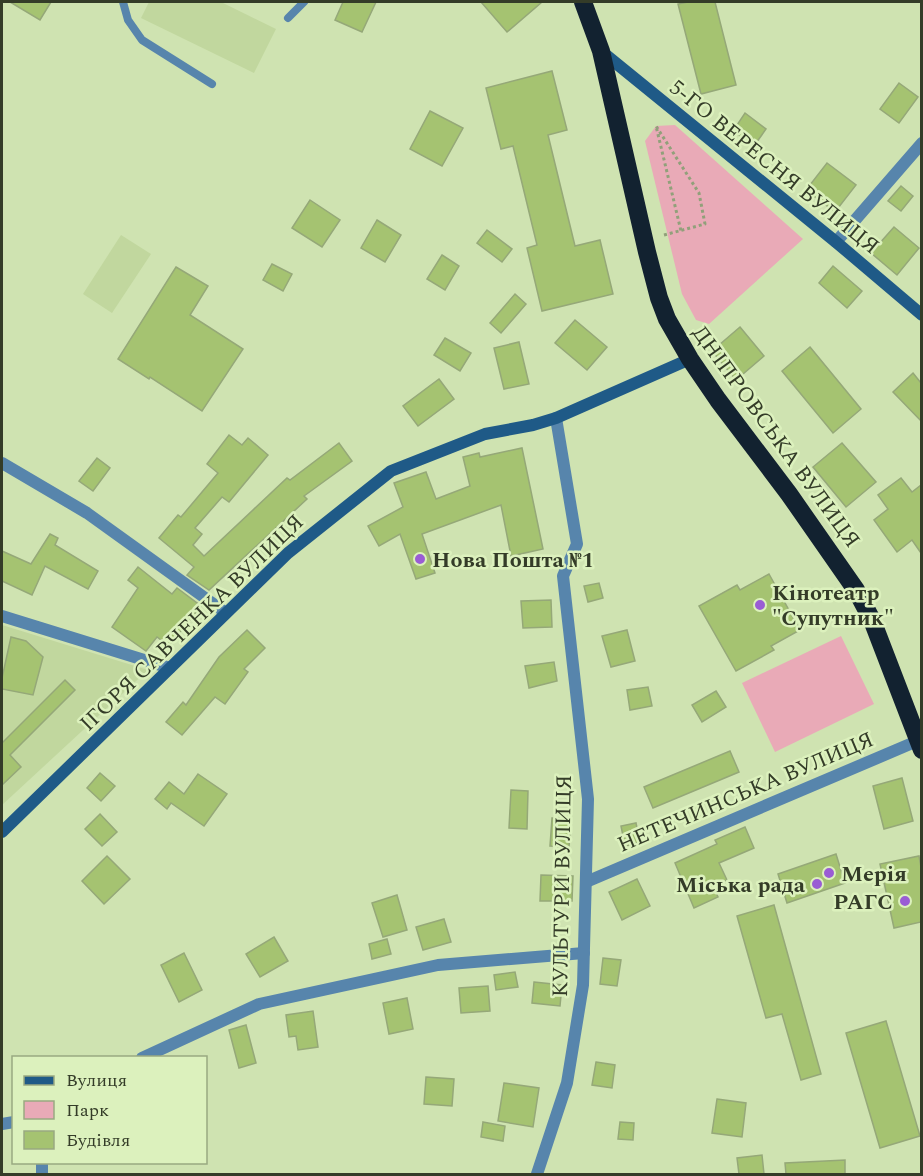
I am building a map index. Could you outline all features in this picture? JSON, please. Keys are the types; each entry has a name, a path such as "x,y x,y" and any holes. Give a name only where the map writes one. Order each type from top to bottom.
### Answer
{"highway":[{"name":"ДНІПРОВСЬКА ВУЛИЦЯ","path":"583,2 601,51 659,298 671,327 690,359 833,554 856,590 872,620 920,743"}],"street":[{"name":"5-ГО ВЕРЕСНЯ ВУЛИЦЯ","path":"601,51 836,242 921,315"},
{"path":"836,242 921,143"},
{"name":"ІГОРЯ САВЧЕНКА ВУЛИЦЯ","path":"2,832 288,553 391,471 485,434 556,418 690,359"},
{"name":"КУЛЬТУРИ ВУЛИЦЯ","path":"537,1174 567,1083 583,985 586,882 588,799 563,576 577,544 556,418"},
{"path":"2,463 87,513 226,613"},
{"path":"2,616 170,668"},
{"name":"НЕТЕЧИНСЬКА ВУЛИЦЯ","path":"586,882 920,743"},
{"path":"146,1056 259,1004 438,965 584,953"}],"lane":[{"path":"123,2 128,20 142,40 212,84"},
{"path":"288,18 304,2"}],"path":[{"path":"664,235 681,231 705,224 699,193 656,126 681,231"}],"shaded area":[{"path":"149,2 221,2 276,29 254,73 141,18"},
{"path":"121,235 151,254 112,313 83,294"},
{"path":"2,625 148,670 2,805"}],"green space":[{"path":"675,125 803,239 709,324 696,320 682,294 645,141 656,126"},
{"path":"841,636 874,704 775,752 742,683"}],"building":[{"path":"10,2 51,2 40,20"},
{"path":"343,2 376,2 362,32 335,20"},
{"path":"481,2 542,2 507,32"},
{"path":"715,2 736,85 701,94 678,4"},
{"path":"552,71 567,130 548,135 575,246 600,240 613,294 542,311 527,248 537,245 513,146 501,149 486,88"},
{"path":"899,83 918,97 899,123 880,109"},
{"path":"430,111 463,128 442,166 410,149"},
{"path":"745,113 766,129 754,146 733,131"},
{"path":"827,163 856,185 835,212 806,190"},
{"path":"901,186 913,196 901,211 888,201"},
{"path":"310,200 340,220 322,247 292,228"},
{"path":"377,220 401,235 385,262 361,248"},
{"path":"894,227 919,248 897,275 871,253"},
{"path":"487,230 512,249 502,262 477,243"},
{"path":"442,255 459,266 445,290 427,279"},
{"path":"272,264 292,274 283,291 263,280"},
{"path":"833,266 862,291 847,308 819,283"},
{"path":"176,267 208,286 190,315 243,349 202,411 118,359"},
{"path":"515,294 526,304 501,333 490,323"},
{"path":"575,320 607,347 587,370 555,343"},
{"path":"740,327 764,356 736,380 712,351"},
{"path":"445,338 471,353 460,371 434,355"},
{"path":"519,342 529,384 504,389 494,348"},
{"path":"810,347 861,409 833,433 782,371"},
{"path":"913,373 921,383 921,421 893,392"},
{"path":"439,379 454,399 418,426 403,406"},
{"path":"229,435 242,445 248,438 268,455 229,502 222,497 195,528 202,534 193,545 204,556 287,478 290,480 339,443 352,461 304,496 307,499 209,590 187,575 194,567 159,538 178,515 181,517 218,473 207,464"},
{"path":"842,443 876,482 846,507 813,467"},
{"path":"522,448 543,549 511,556 501,505 422,534 435,573 416,579 400,534 379,546 368,526 403,507 394,483 426,472 436,499 470,486 463,457 479,453 480,457"},
{"path":"97,458 110,468 93,491 79,481"},
{"path":"901,478 912,492 921,485 921,553 912,540 897,552 874,520 888,509 878,495"},
{"path":"50,534 58,538 55,545 98,571 88,589 45,566 32,595 2,581 2,551 31,564"},
{"path":"138,567 172,594 177,588 201,606 169,646 157,637 146,651 112,627 138,588 128,580"},
{"path":"769,574 800,630 771,646 774,650 736,671 699,606 737,585 740,590"},
{"path":"599,583 603,598 588,602 584,586"},
{"path":"551,600 552,627 523,628 521,601"},
{"path":"247,630 265,648 244,669 248,672 225,704 215,697 182,735 166,722 183,702 186,705 219,657"},
{"path":"627,630 635,661 611,667 602,636"},
{"path":"11,637 26,641 43,657 33,695 2,689 2,678"},
{"path":"554,662 557,681 529,688 525,666"},
{"path":"65,680 75,690 10,755 21,767 2,785 2,743"},
{"path":"648,687 652,706 630,710 627,690"},
{"path":"716,691 726,707 702,722 692,705"},
{"path":"730,751 739,772 653,808 644,787"},
{"path":"100,773 115,786 101,801 87,788"},
{"path":"198,774 227,794 204,826 171,803 167,809 155,799 169,782 184,794"},
{"path":"902,778 913,821 884,829 873,786"},
{"path":"511,790 528,791 527,829 509,828"},
{"path":"100,814 117,832 102,846 85,829"},
{"path":"552,818 571,819 569,847 550,846"},
{"path":"636,823 640,842 625,846 621,826"},
{"path":"745,827 754,848 719,863 727,880 713,886 718,897 694,908 675,863 717,844 715,840"},
{"path":"836,854 845,883 787,903 778,874"},
{"path":"107,856 130,879 104,904 82,881"},
{"path":"919,856 921,922 894,928 880,864"},
{"path":"541,875 573,876 572,901 540,901"},
{"path":"637,879 650,906 622,920 609,892"},
{"path":"397,895 407,930 383,937 372,903"},
{"path":"774,905 821,1074 801,1080 782,1014 766,1018 737,916"},
{"path":"444,919 451,942 423,950 416,927"},
{"path":"274,937 288,961 260,977 246,954"},
{"path":"387,939 391,954 372,959 369,944"},
{"path":"184,953 202,990 179,1002 161,965"},
{"path":"603,958 621,960 617,986 600,984"},
{"path":"515,972 518,987 496,990 494,975"},
{"path":"534,982 562,985 560,1006 532,1003"},
{"path":"488,986 490,1011 461,1013 459,988"},
{"path":"407,998 413,1029 389,1034 383,1003"},
{"path":"313,1011 318,1047 298,1050 296,1036 289,1037 286,1015"},
{"path":"886,1021 920,1136 880,1148 846,1033"},
{"path":"246,1025 256,1063 239,1068 229,1030"},
{"path":"596,1062 615,1065 612,1088 592,1085"},
{"path":"426,1077 454,1079 452,1106 424,1104"},
{"path":"504,1083 539,1088 533,1127 498,1121"},
{"path":"717,1099 746,1103 742,1137 712,1133"},
{"path":"483,1122 505,1126 503,1141 481,1137"},
{"path":"620,1122 634,1123 633,1140 618,1139"},
{"path":"762,1155 764,1174 739,1174 737,1158"},
{"path":"845,1160 845,1174 786,1174 785,1163"}],"place":[{"name":"Нова Пошта №1","path":"420,559"},
{"name":"Кінотеатр \"Супутник\"","path":"760,605"},
{"name":"Мерія","path":"829,873"},
{"name":"Міська рада","path":"817,884"},
{"name":"РАГС","path":"905,901"}]}
